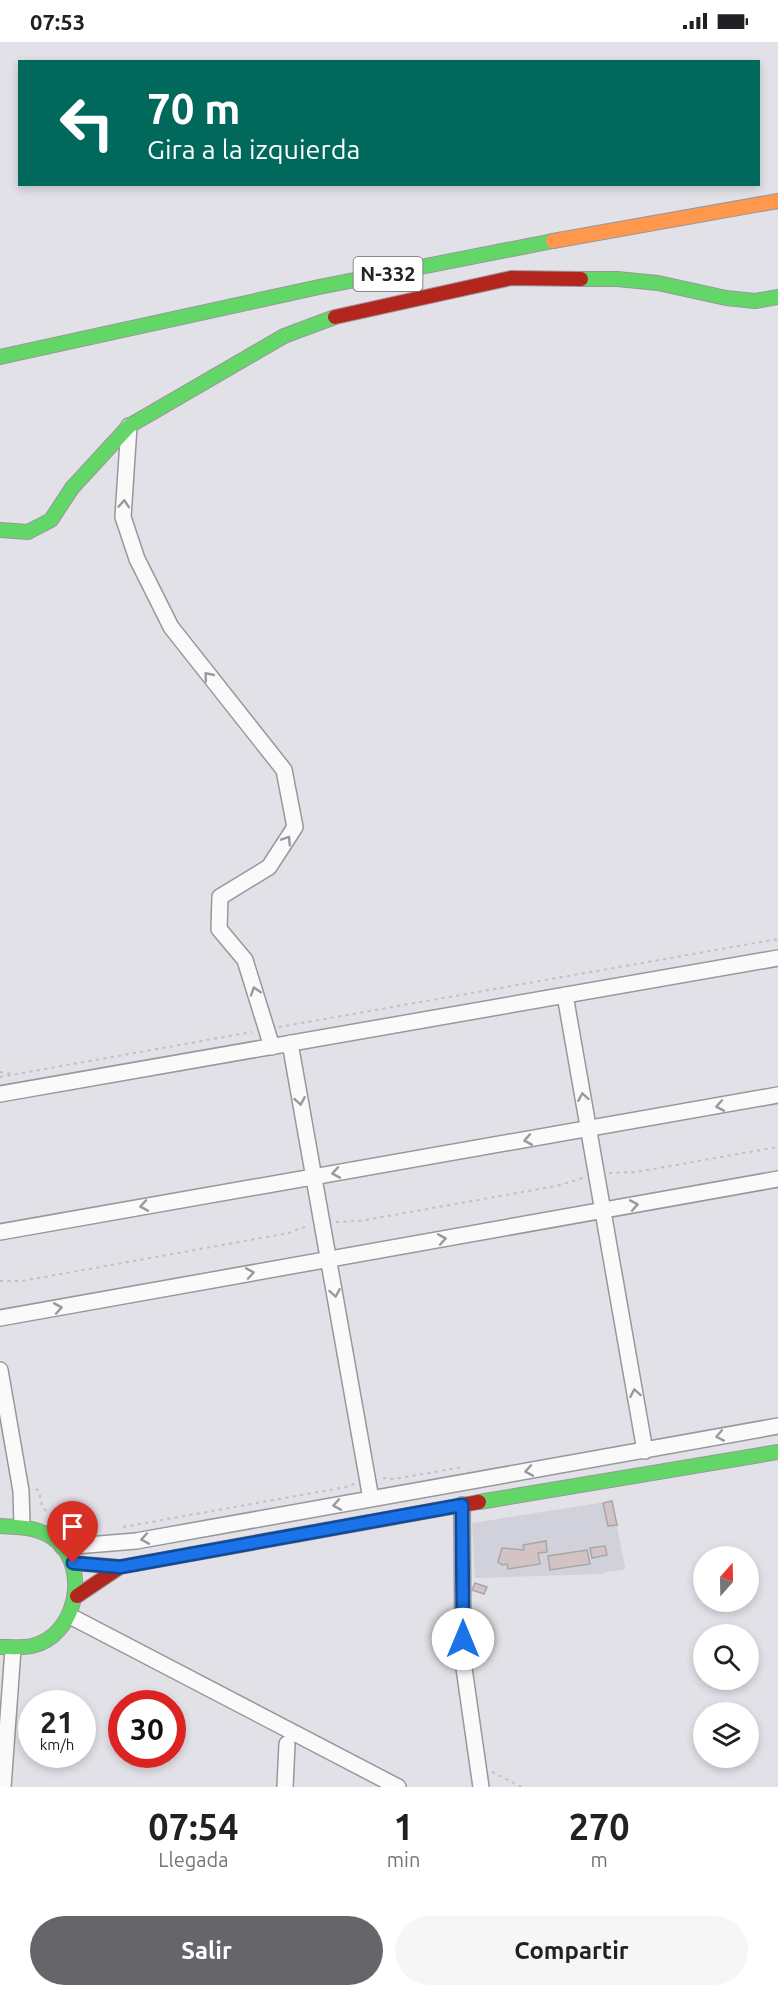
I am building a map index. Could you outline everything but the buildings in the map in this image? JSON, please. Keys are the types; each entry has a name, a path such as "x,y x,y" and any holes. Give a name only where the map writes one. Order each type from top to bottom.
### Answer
{"main road":[{"name":"N-332","path":"0,357 319,287 616,229 778,201"},
{"path":"0,530 28,531 51,520 72,488 129,426 284,336 333,317 511,278 617,279 658,284 755,302 778,297"},
{"path":"73,1563 120,1567 462,1505 778,1452"},
{"path":"0,1526 22,1525 43,1531 63,1547 73,1563 77,1579 77,1596 70,1616 60,1630 46,1641 30,1647 6,1648"},
{"path":"77,1596 120,1567"}],"street":[{"path":"129,426 123,517 136,559 171,627 284,770 296,827 269,867 220,897 219,929 245,960 272,1047"},
{"path":"0,1094 778,958"},
{"path":"565,995 645,1451"},
{"path":"290,1043 371,1499"},
{"path":"0,1232 778,1095"},
{"path":"0,1318 778,1179"},
{"path":"0,1370 21,1491 22,1525"},
{"path":"63,1547 136,1541 778,1426"},
{"path":"462,1505 463,1661 481,1787"},
{"path":"70,1616 398,1787"},
{"path":"3,1787 6,1648"},
{"path":"285,1787 287,1744"}],"path":[{"path":"0,1077 778,939"},
{"path":"0,1281 22,1281 289,1233 301,1228 345,1220 360,1221 556,1186 596,1175 620,1171 636,1172 778,1147"},
{"path":"479,1766 522,1787"}],"shaded area":[{"path":"612,1501 625,1567 623,1570 603,1572 603,1574 475,1578 472,1523"}],"traffic: fast":[{"path":"0,357 319,287 553,241"},
{"path":"581,279 617,279 658,283 726,298 755,301 778,297"},
{"path":"0,530 28,532 51,520 72,488 129,426 284,336 335,317"},
{"path":"479,1502 778,1452"},
{"path":"0,1526 23,1527 51,1536 67,1553 73,1568 75,1584 68,1616 47,1640 28,1647 0,1647"}],"traffic: slow":[{"path":"553,241 778,201"}],"traffic: jam":[{"path":"335,317 511,278 581,279"},
{"path":"73,1563 120,1567 479,1502"},
{"path":"77,1596 120,1567"}],"route":[{"path":"73,1563 120,1567 462,1505 463,1639"}]}
